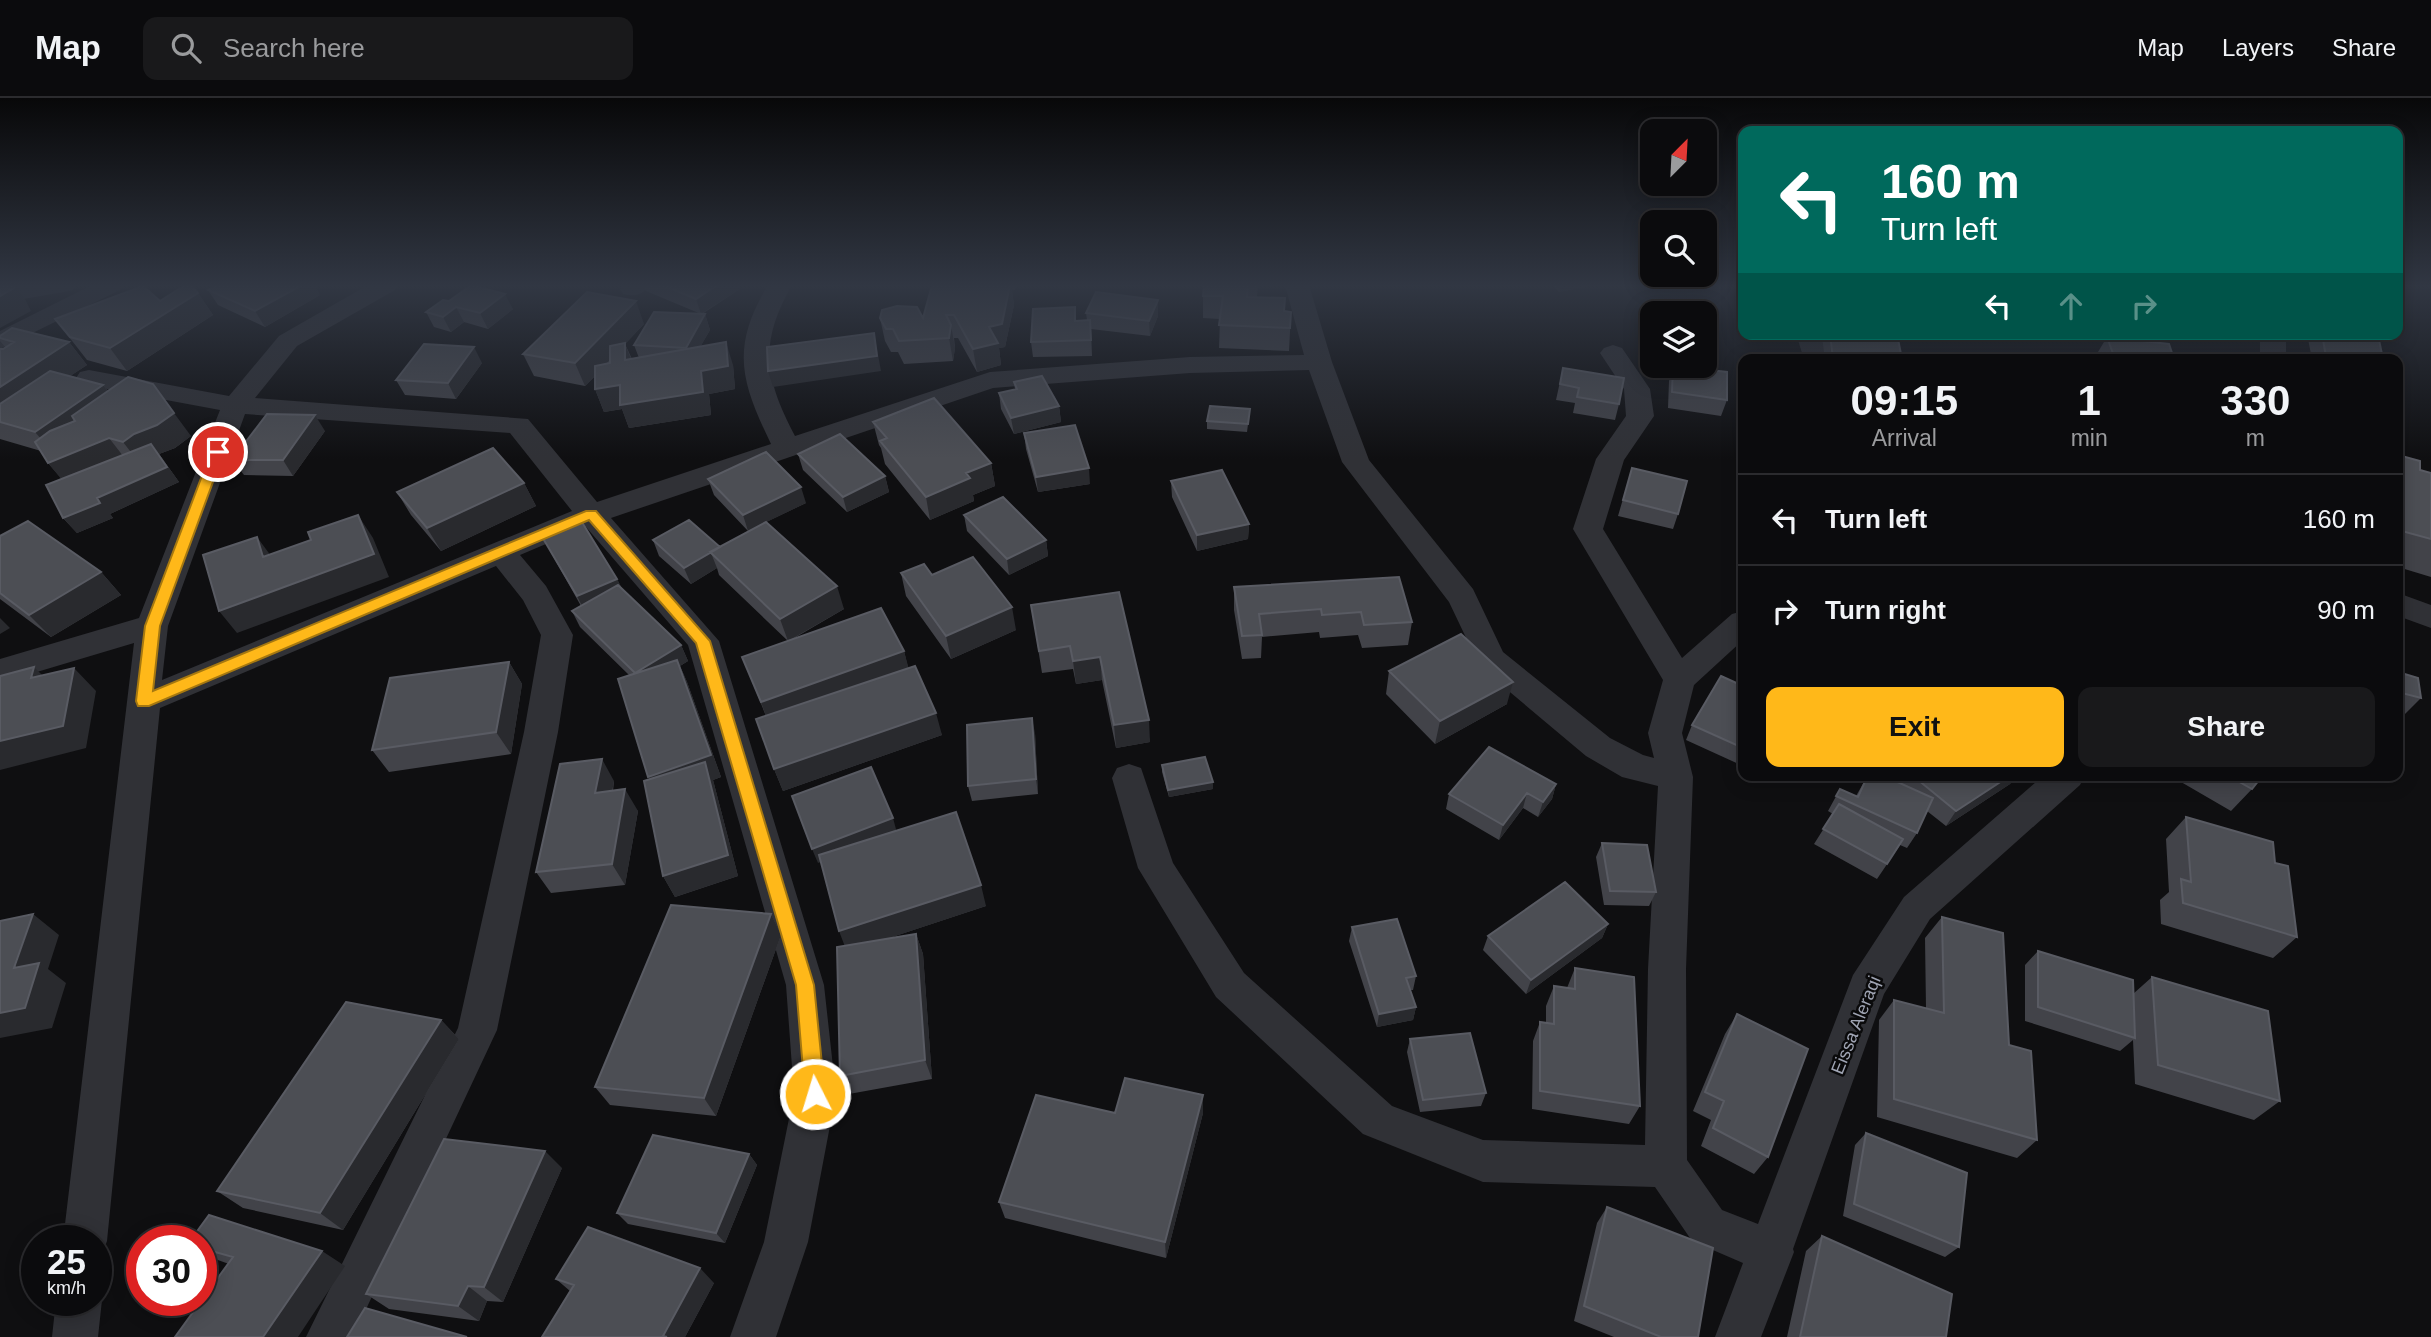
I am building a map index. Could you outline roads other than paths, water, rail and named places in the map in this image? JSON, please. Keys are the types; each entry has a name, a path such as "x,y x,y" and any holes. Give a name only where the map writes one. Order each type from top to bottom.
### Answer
{"street":[{"path":"87,1225 152,626 235,405 286,343"},
{"path":"758,343 757,380 786,448"},
{"path":"1314,343 1356,462 1462,597 1491,659 1598,747 1634,767 1676,776"},
{"path":"1613,353 1637,389 1640,416 1610,459 1588,529 1679,681"},
{"path":"144,701 591,514 990,380 1190,365 1320,362"},
{"path":"89,378 235,405 518,425 591,514 703,641 805,985 815,1094 786,1242 753,1337"},
{"path":"329,1337 477,1030 541,732 557,635 535,594 501,552"},
{"path":"2403,606 2431,617"},
{"path":"0,671 152,626"},
{"path":"1738,627 1679,681 1665,733 1676,776 1667,969 1666,1166 1707,1226 1772,1252"},
{"path":"1129,778 1156,868 1230,985 1378,1120 1483,1161 1666,1166"},
{"name":"Eissa Aleraqi","path":"1738,1337 1772,1252 1867,987 1917,908 2061,781"},
{"path":"75,1337 77,1316"}]}
